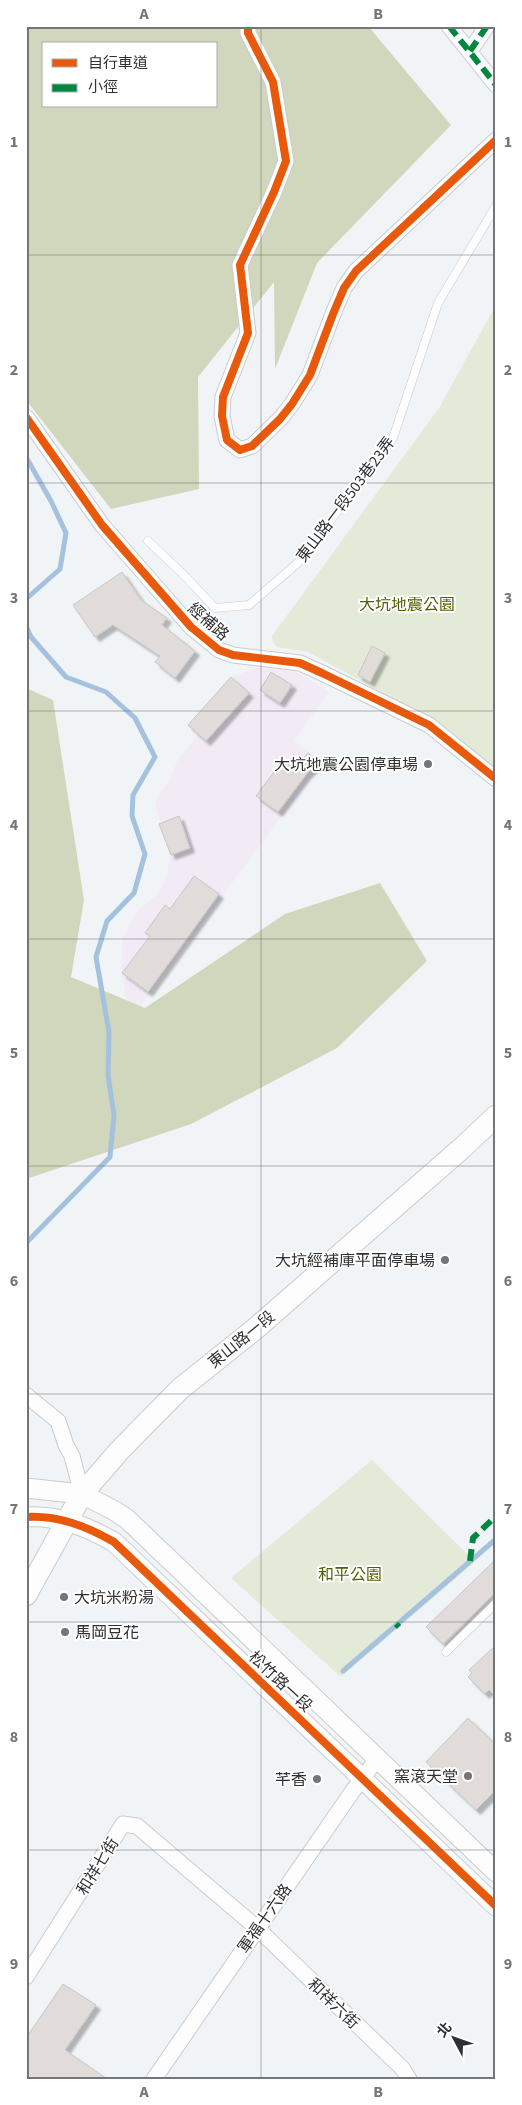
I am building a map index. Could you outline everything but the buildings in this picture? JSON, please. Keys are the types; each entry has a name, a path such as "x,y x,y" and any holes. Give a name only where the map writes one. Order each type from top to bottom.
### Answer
{"main road":[{"name":"東山路一段","path":"26,1595 82,1494 119,1451 180,1389 255,1329 496,1116"}],"street":[{"path":"248,26 248,33 273,82 286,161 274,192 240,265 248,333 224,397 222,416 227,440 240,450 252,446 280,419 292,404 310,375 344,288 356,271 496,140"},
{"path":"449,26 496,84"},
{"path":"470,51 487,26"},
{"name":"經補路","path":"26,417 102,525 191,627 219,650 232,655 300,663 322,673 429,725 496,779"},
{"path":"26,1395 58,1421 72,1456 82,1494"},
{"name":"松竹路一段","path":"26,1488 82,1494 127,1519 496,1872"},
{"name":"松竹路一段","path":"26,1517 40,1516 68,1520 114,1542 496,1906"},
{"name":"軍福十六路","path":"154,2079 257,1928 377,1759"},
{"name":"和祥七街","path":"26,1977 123,1824 137,1826 257,1928"},
{"name":"和祥六街","path":"257,1928 402,2068 409,2079"}],"lane":[{"name":"東山路一段503巷23弄","path":"148,541 215,608 249,605 300,561 393,438 438,303 496,206"},
{"path":"446,1652 496,1603"}],"shaded area":[{"path":"258,667 295,671 329,692 294,741 322,762 136,1012 127,1005 122,973 122,938 139,909 159,893 166,877 171,855 156,810 156,798 170,780 177,761 198,734 188,725 231,677"}],"green space":[{"path":"26,26 368,26 451,125 317,263 275,369 274,282 198,377 199,489 111,509 26,400"},
{"name":"大坑地震公園","path":"496,305 496,773 436,722 308,652 277,647 273,642 272,636 439,408"},
{"path":"26,688 53,700 84,900 71,977 145,1008 285,914 380,883 427,961 337,1048 191,1124 26,1179"},
{"name":"和平公園","path":"372,1460 475,1562 341,1677 231,1578"}],"waterway":[{"path":"26,457 51,501 66,533 60,569 26,599"},
{"path":"26,626 31,637 66,677 106,692 135,718 155,757 133,795 132,816 145,854 134,893 107,921 96,957 109,1032 108,1075 114,1115 110,1157 26,1243"},
{"path":"343,1671 496,1539"}],"marked path":[{"path":"449,26 496,85"},
{"path":"470,51 487,26"},
{"path":"470,1561 473,1538 496,1516"},
{"path":"396,1624 399,1627"}],"cycle path":[{"path":"248,26 248,33 273,82 286,161 274,192 240,265 248,333 223,397 222,416 227,440 240,450 252,446 280,419 292,404 310,375 344,288 356,271 496,140"},
{"path":"26,417 102,525 191,627 219,650 233,655 300,663 322,673 429,725 496,779"},
{"path":"26,1517 49,1518 72,1523 114,1542 496,1906"}],"place":[{"name":"大坑地震公園停車場","path":"428,764"},
{"name":"大坑經補庫平面停車場","path":"445,1260"},
{"name":"大坑米粉湯","path":"64,1597"},
{"name":"馬岡豆花","path":"65,1632"},
{"name":"窯滾天堂","path":"468,1776"},
{"name":"芊香","path":"317,1779"}]}
